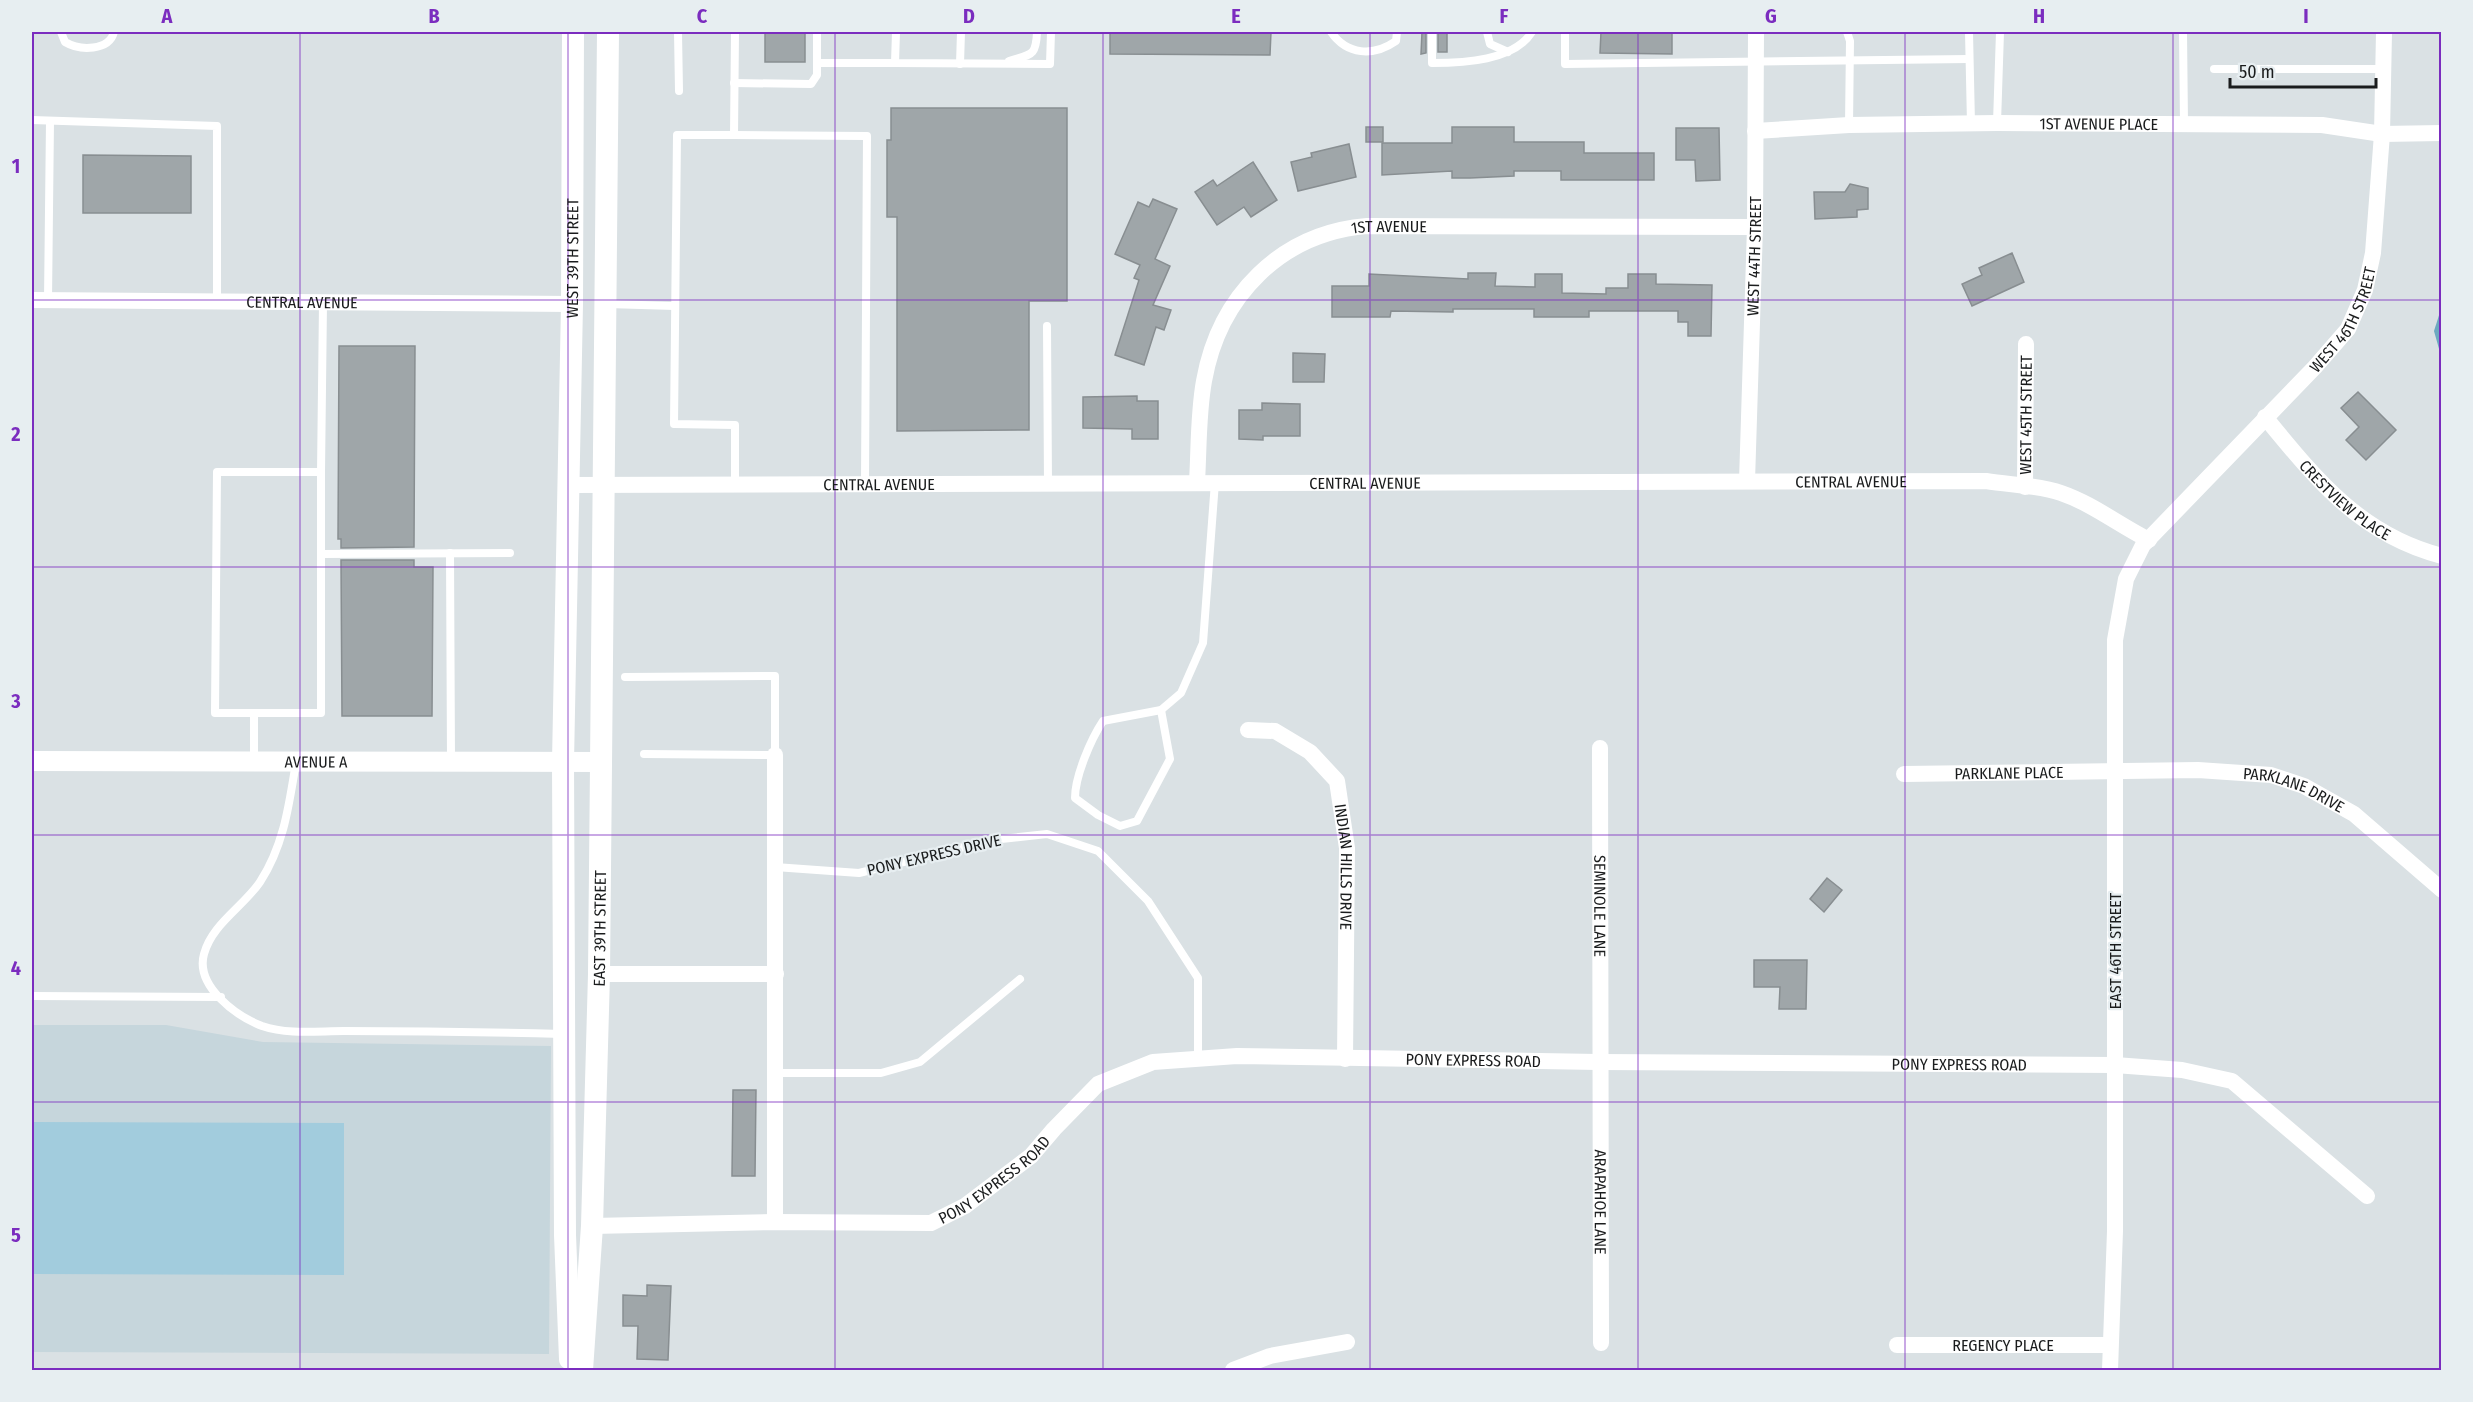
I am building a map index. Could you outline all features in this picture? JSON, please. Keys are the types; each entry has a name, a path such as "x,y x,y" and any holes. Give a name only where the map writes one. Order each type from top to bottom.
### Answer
{"main road":[{"name":"WEST 39TH STREET","path":"569,485 573,32"},
{"name":"WEST 39TH STREET","path":"604,485 608,32"},
{"name":"EAST 39TH STREET","path":"569,485 563,762 566,1034 565,1235 571,1371"},
{"name":"EAST 39TH STREET","path":"582,1371 592,1226 599,974 604,485"}],"street":[{"name":"WEST 44TH STREET","path":"1747,481 1755,227 1756,32"},
{"name":"WEST 46TH STREET","path":"2149,540 2215,473 2265,417 2315,368 2348,328 2365,290 2373,253 2382,134 2384,32"},
{"name":"1ST AVENUE PLACE","path":"1755,131 1849,125 1997,123 2322,125 2382,134 2442,133"},
{"name":"1ST AVENUE","path":"1197,482 1204,380 1218,335 1256,275 1275,259 1309,240 1329,232 1367,226 1755,227"},
{"name":"CENTRAL AVENUE","path":"40,300 572,304"},
{"name":"WEST 45TH STREET","path":"2025,487 2026,344"},
{"name":"CRESTVIEW PLACE","path":"2265,417 2320,484 2365,523 2421,551 2442,556"},
{"name":"CENTRAL AVENUE","path":"569,485 1986,481 2059,492 2087,503 2120,525 2149,540"},
{"name":"EAST 46TH STREET","path":"2110,1371 2115,1231 2115,640 2126,579 2143,545 2149,540"},
{"name":"INDIAN HILLS DRIVE","path":"1248,730 1275,731 1310,752 1337,782 1347,848 1345,1059"},
{"name":"SEMINOLE LANE","path":"1598,1062 1600,748"},
{"path":"775,754 777,974 775,1222"},
{"name":"AVENUE A","path":"32,761 601,762"},
{"name":"PARKLANE PLACE","path":"1904,774 2115,770"},
{"name":"PARKLANE DRIVE","path":"2115,770 2198,770 2271,775 2304,786 2354,814 2442,890"},
{"path":"599,974 777,974"},
{"name":"PONY EXPRESS ROAD","path":"592,1226 775,1222 931,1223 965,1206 1031,1156 1098,1084 1153,1062 1237,1056 1598,1062 2115,1065 2182,1070 2232,1081 2367,1196"},
{"name":"ARAPAHOE LANE","path":"1598,1062 1600,1343"},
{"path":"1233,1371 1270,1356 1347,1342"},
{"name":"REGENCY PLACE","path":"1897,1346 2110,1345"}],"lane":[{"path":"61,32 65,42 76,47 106,45 111,41 114,32"},
{"path":"678,32 679,91"},
{"path":"734,135 735,32"},
{"path":"734,83 811,84 817,75 817,32"},
{"path":"895,63 896,32"},
{"path":"960,64 961,32"},
{"path":"1000,64 1033,54 1037,45 1037,32"},
{"path":"817,63 1050,64 1051,32"},
{"path":"1331,32 1339,43 1354,52 1382,51 1396,41 1397,32"},
{"path":"1432,32 1432,63 1458,62 1509,52 1527,40 1532,32"},
{"path":"1486,32 1490,44 1509,52"},
{"path":"1565,32 1565,64 1969,59"},
{"path":"1847,32 1850,59 1849,125"},
{"path":"1969,32 1971,124"},
{"path":"1997,123 2000,32"},
{"path":"2182,32 2184,124"},
{"path":"2214,69 2384,69"},
{"path":"32,120 217,126 217,302"},
{"path":"40,300 50,121"},
{"path":"735,485 735,425 674,424 677,135 867,136 865,484"},
{"path":"321,472 217,472 215,713 321,713 323,303"},
{"path":"606,304 675,306"},
{"path":"1047,326 1048,485"},
{"path":"1161,710 1170,759 1137,821 1120,826 1098,815 1076,798 1076,787 1092,737 1103,721 1161,710 1181,693 1203,643 1215,482"},
{"path":"450,553 450,762"},
{"path":"321,554 510,553"},
{"path":"625,676 775,676 775,754 644,754"},
{"path":"254,713 254,761"},
{"path":"296,762 285,829 278,853 258,885 221,924 204,954 204,976 230,1008 263,1026 308,1032 566,1034"},
{"name":"PONY EXPRESS DRIVE","path":"775,867 859,873 992,840 1047,834 1098,851 1148,901 1198,978 1198,1059"},
{"path":"775,1073 881,1073 920,1062 1020,979"},
{"path":"32,996 221,997"}],"shaded area":[{"path":"2441,309 2441,356 2434,331"},
{"path":"32,1025 166,1025 263,1042 551,1046 549,1354 32,1352"},
{"path":"32,1122 344,1123 344,1275 32,1274"}],"building":[{"path":"765,32 805,32 805,62 765,62"},
{"path":"1110,32 1271,32 1270,55 1110,54"},
{"path":"1422,32 1426,32 1426,53 1421,54"},
{"path":"1438,32 1447,32 1447,52 1438,52"},
{"path":"1601,32 1672,32 1672,54 1600,53"},
{"path":"891,108 1067,108 1067,301 1029,301 1029,430 897,431 897,217 887,217 887,140 891,140"},
{"path":"1366,127 1383,127 1383,142 1366,142"},
{"path":"1452,127 1514,127 1514,142 1584,142 1584,153 1654,153 1654,180 1561,180 1561,171 1514,171 1514,176 1470,178 1452,178 1452,171 1382,175 1382,143 1452,143"},
{"path":"1676,128 1719,128 1720,180 1696,181 1695,160 1676,160"},
{"path":"1349,144 1356,177 1298,191 1291,162 1312,157 1311,153"},
{"path":"83,155 191,156 191,213 83,213"},
{"path":"1253,162 1277,200 1251,217 1244,207 1217,225 1195,192 1213,180 1217,186"},
{"path":"1850,184 1868,188 1868,209 1857,210 1857,217 1815,219 1814,192 1845,192"},
{"path":"1153,199 1177,209 1155,259 1170,266 1153,305 1171,310 1164,330 1156,327 1144,365 1115,355 1139,280 1134,278 1140,265 1115,254 1138,202 1149,207"},
{"path":"2012,253 2024,282 1972,306 1962,284 1982,275 1979,268"},
{"path":"1468,273 1496,273 1495,286 1535,287 1535,274 1562,274 1562,293 1606,294 1606,288 1628,288 1628,274 1656,274 1656,284 1712,285 1711,336 1688,336 1688,322 1678,322 1678,311 1589,311 1589,317 1534,317 1534,309 1453,309 1453,312 1391,311 1390,317 1332,317 1332,286 1369,286 1369,274 1468,279"},
{"path":"339,346 415,346 414,547 341,548 341,539 338,539"},
{"path":"1293,353 1325,354 1324,382 1293,382"},
{"path":"2358,392 2396,430 2366,460 2346,440 2359,427 2341,408"},
{"path":"1137,396 1137,401 1158,401 1158,439 1132,439 1132,429 1083,428 1083,397"},
{"path":"1262,403 1300,404 1300,436 1263,436 1263,440 1239,439 1239,410 1262,410"},
{"path":"341,560 414,560 414,567 433,567 432,716 342,716"},
{"path":"1827,878 1842,890 1824,912 1810,899"},
{"path":"1754,960 1807,960 1806,1009 1779,1009 1780,987 1754,987"},
{"path":"733,1090 756,1090 755,1176 732,1176"},
{"path":"647,1285 671,1286 668,1360 637,1359 638,1326 623,1326 623,1295 647,1296"}]}
